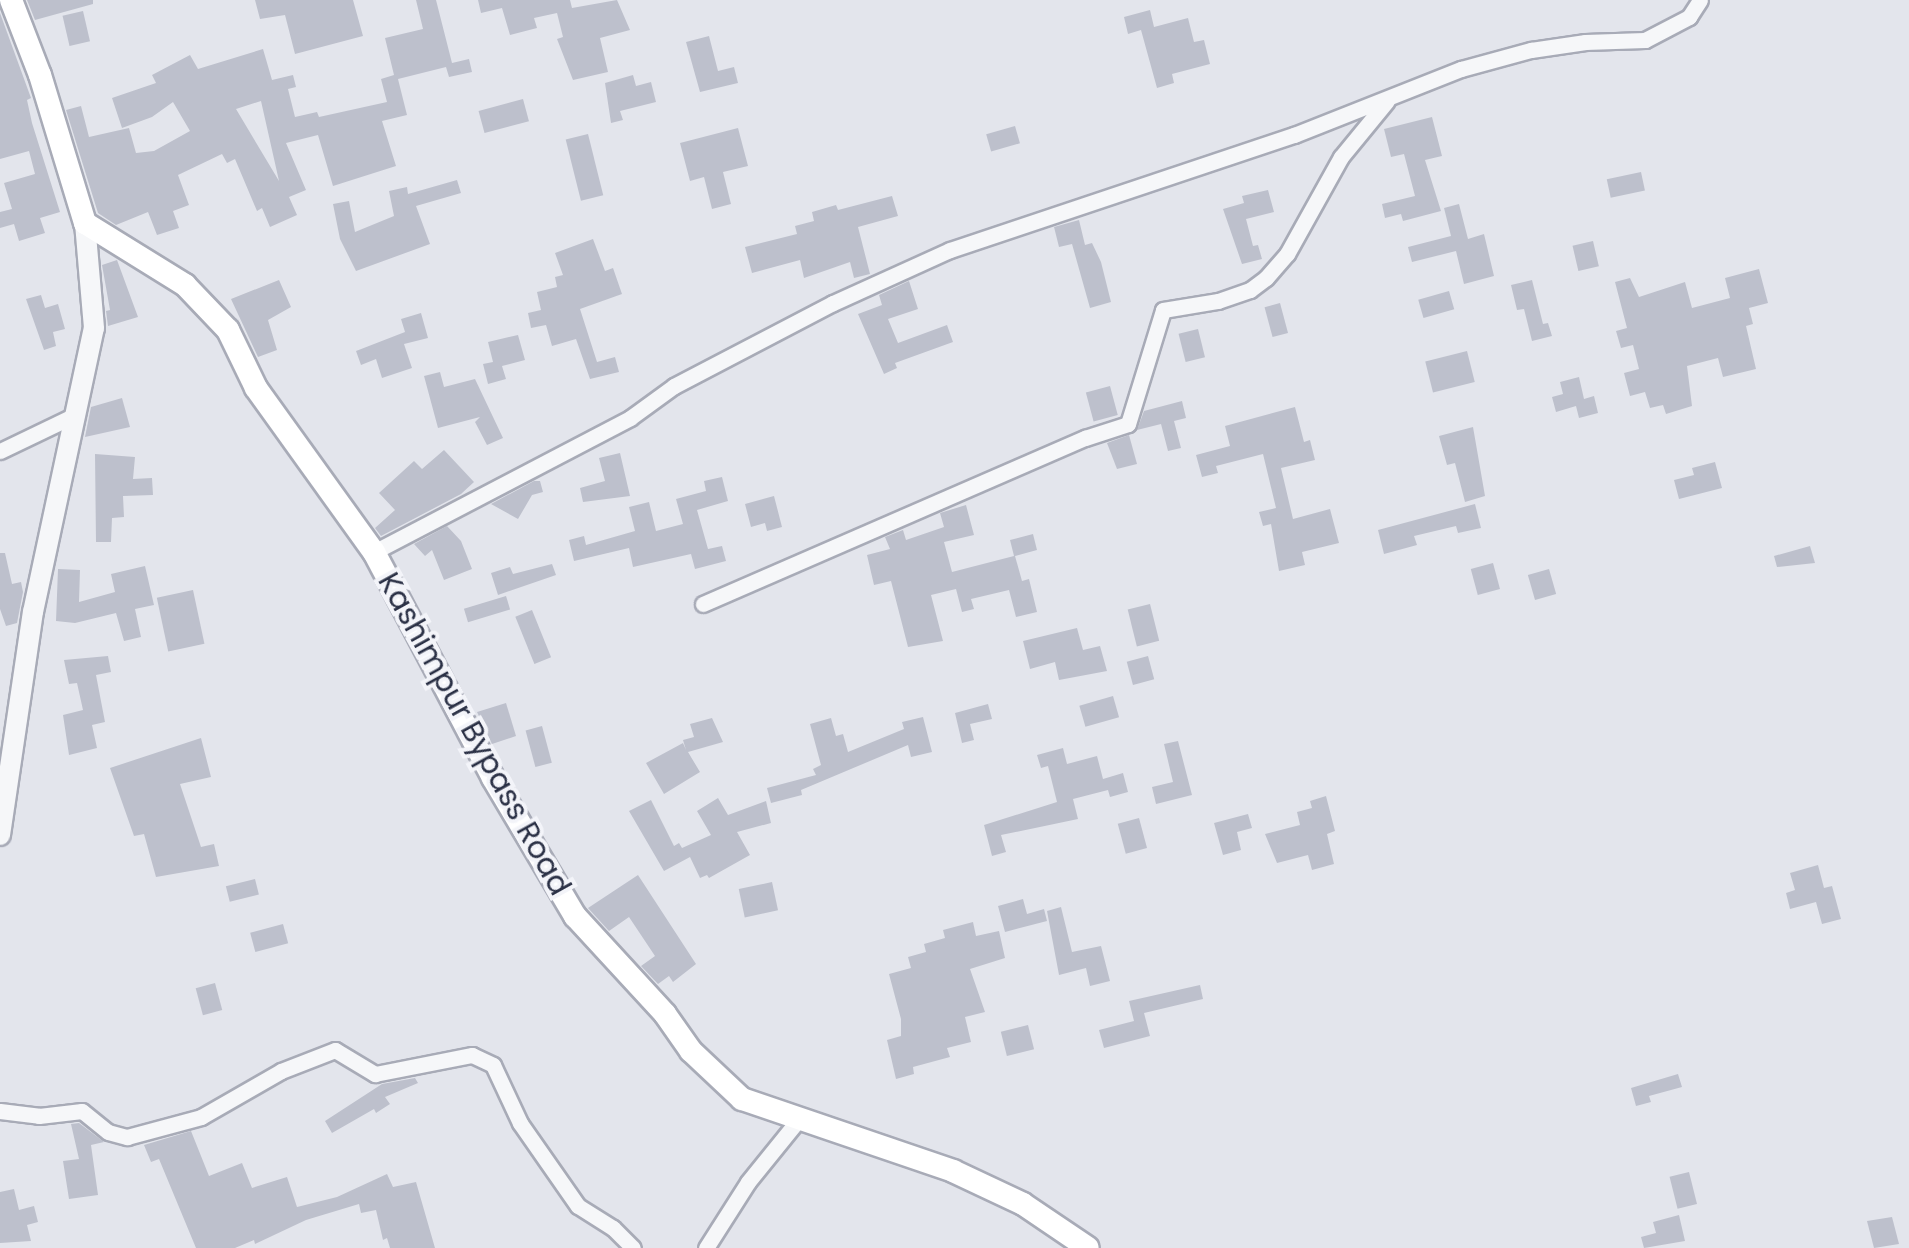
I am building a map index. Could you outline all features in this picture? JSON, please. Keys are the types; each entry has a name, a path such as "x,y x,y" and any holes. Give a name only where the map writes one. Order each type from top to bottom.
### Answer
{"main road":[{"path":"11,0 40,75 85,223"},
{"name":"Kashimpur Bypass Road","path":"85,223 171,275 216,314 256,388 374,552 493,778 576,916 665,1014 713,1076 742,1099 953,1171 1023,1204 1088,1248"}],"street":[{"path":"374,552 630,418 674,386 950,250 1278,141 1461,69 1531,50 1585,42 1645,40 1689,17 1700,0"},
{"path":"703,604 1068,446 1128,424 1164,310 1250,290 1266,278 1288,254 1342,157 1390,97"},
{"path":"0,835 33,612 94,328 85,223"},
{"path":"0,450 77,414"},
{"path":"0,1111 39,1116 82,1111 108,1132 127,1137 201,1118 282,1070 335,1050 375,1074 472,1055 494,1065 520,1123 578,1206 613,1228 633,1248"},
{"path":"706,1248 748,1182 799,1119"}],"building":[{"path":"27,0 93,0 93,4 35,20"},
{"path":"255,0 353,0 363,36 295,54 285,15 260,19"},
{"path":"416,0 436,0 452,63 469,59 472,72 449,77 446,67 398,79 407,115 382,121 396,166 333,186 318,135 286,143 306,190 289,197 297,215 270,227 262,208 257,211 235,159 227,163 222,154 178,175 189,205 173,211 179,228 157,235 148,212 116,225 98,213 66,110 81,106 89,137 129,128 136,153 154,151 190,131 173,102 152,117 122,128 112,98 156,83 152,75 190,55 198,69 263,49 272,80 293,75 296,87 288,89 295,117 317,112 319,117 387,102 381,79 394,75 385,38 423,29","holes":["261,101 279,181 236,109"]},
{"path":"478,0 570,0 572,8 617,0 630,30 600,38 608,72 573,80 557,39 563,37 557,13 534,18 537,28 510,35 502,8 481,13"},
{"path":"1150,10 1154,27 1188,18 1194,42 1204,40 1210,64 1172,74 1174,83 1157,88 1141,30 1128,34 1124,17"},
{"path":"83,11 90,41 70,46 63,16"},
{"path":"0,13 31,98 27,100 32,123 60,212 40,218 45,233 19,241 14,224 0,228 0,212 12,209 4,183 35,174 29,151 0,159"},
{"path":"709,36 718,71 734,67 738,83 700,92 686,42"},
{"path":"633,75 636,86 651,82 656,102 620,111 623,120 611,123 605,83"},
{"path":"523,99 529,121 485,133 479,111"},
{"path":"1432,117 1442,156 1425,160 1441,211 1403,221 1401,214 1385,218 1382,204 1415,196 1404,154 1391,157 1384,129"},
{"path":"1015,126 1020,143 991,152 986,134"},
{"path":"738,128 748,166 723,172 731,204 712,209 704,177 690,181 680,143"},
{"path":"588,134 603,195 581,201 566,140"},
{"path":"1641,172 1645,191 1611,198 1607,179"},
{"path":"457,180 461,193 416,206 430,244 356,271 340,239 333,204 349,201 355,232 394,216 389,191 407,187 408,194"},
{"path":"1268,190 1274,212 1246,219 1253,246 1258,245 1262,259 1242,264 1223,209 1244,203 1242,196"},
{"path":"892,196 898,216 858,227 870,274 854,278 850,262 804,278 800,260 752,273 745,247 797,234 795,226 814,221 812,212 836,205 838,210"},
{"path":"1459,204 1468,239 1484,234 1494,276 1464,284 1456,251 1412,262 1408,247 1451,236 1444,208"},
{"path":"1079,220 1085,245 1092,243 1101,262 1111,302 1090,308 1072,244 1059,247 1054,227"},
{"path":"593,239 605,271 613,268 622,294 580,309 597,362 615,357 619,372 590,379 576,339 552,346 546,325 531,328 528,313 541,310 537,292 557,287 555,277 563,275 555,253"},
{"path":"1593,241 1599,266 1578,271 1573,246"},
{"path":"117,260 138,317 108,326 106,311 110,310 102,265"},
{"path":"1759,269 1768,303 1749,308 1753,324 1746,326 1756,369 1723,377 1718,358 1687,366 1692,406 1666,414 1663,405 1650,408 1645,392 1630,396 1624,373 1639,369 1633,345 1621,348 1616,331 1627,328 1615,282 1630,278 1639,297 1685,282 1692,308 1730,298 1725,278"},
{"path":"279,280 291,307 268,320 277,350 258,357 231,299"},
{"path":"1532,280 1543,324 1548,323 1552,336 1532,341 1524,309 1517,310 1511,285"},
{"path":"909,281 918,309 888,319 898,343 947,325 953,342 895,363 897,368 884,374 858,314 882,305 879,295"},
{"path":"1449,291 1454,309 1423,318 1418,300"},
{"path":"41,295 45,308 58,304 65,329 53,332 56,346 44,350 26,299"},
{"path":"1280,303 1288,333 1273,337 1265,307"},
{"path":"421,313 428,338 404,344 412,368 382,378 376,359 361,365 356,351 405,332 401,319"},
{"path":"1198,329 1205,357 1186,362 1179,334"},
{"path":"518,335 525,360 502,366 506,379 488,384 483,364 493,362 488,342"},
{"path":"1467,351 1475,382 1433,392 1425,361"},
{"path":"440,372 444,387 475,379 503,438 487,445 475,422 480,417 438,428 424,376"},
{"path":"1579,377 1584,399 1594,396 1598,413 1579,418 1576,406 1556,412 1552,397 1563,394 1560,382"},
{"path":"1110,386 1118,415 1094,421 1086,392"},
{"path":"122,398 130,427 85,437 91,407"},
{"path":"1182,401 1186,418 1174,421 1181,448 1168,451 1161,424 1137,430 1144,411"},
{"path":"1295,407 1304,442 1310,440 1315,460 1281,468 1293,519 1330,509 1339,543 1302,552 1305,565 1279,571 1271,524 1263,526 1259,512 1276,508 1263,454 1216,466 1218,473 1202,477 1196,455 1230,446 1225,426"},
{"path":"1473,427 1485,496 1465,502 1455,463 1447,465 1439,436"},
{"path":"1129,435 1137,464 1117,469 1107,443"},
{"path":"444,450 474,482 461,494 381,536 375,528 395,510 379,493 414,461 422,469"},
{"path":"620,453 630,496 583,502 580,488 605,481 599,458"},
{"path":"95,454 135,457 133,479 152,478 153,495 123,496 124,517 112,518 111,542 96,542"},
{"path":"1715,462 1722,488 1679,499 1674,480 1694,475 1692,468"},
{"path":"722,477 728,501 697,510 708,549 722,546 726,561 695,569 691,554 633,567 629,548 574,561 569,540 584,536 586,545 635,531 629,507 649,502 656,531 683,524 676,499 706,491 704,481"},
{"path":"540,481 543,492 532,495 518,519 491,504"},
{"path":"774,496 782,527 767,531 765,523 751,527 745,504"},
{"path":"1475,504 1481,528 1458,533 1456,526 1414,536 1417,545 1384,554 1378,530"},
{"path":"966,505 974,535 944,542 952,572 1014,556 1010,540 1033,534 1037,550 1015,556 1022,581 1029,579 1037,612 1016,617 1009,590 971,599 974,609 962,612 956,589 931,595 943,641 908,647 891,581 874,585 867,555 890,549 885,537 903,530 906,540 944,527 940,513"},
{"path":"447,526 461,541 472,569 444,580 432,550 425,556 414,544"},
{"path":"1810,546 1815,563 1777,567 1774,556"},
{"path":"0,553 5,553 12,584 21,582 23,592 17,623 6,626 0,609"},
{"path":"1493,563 1500,589 1478,595 1471,569"},
{"path":"552,564 556,575 498,595 491,573 510,567 513,574"},
{"path":"145,566 154,605 135,609 141,637 124,641 116,613 75,623 56,621 58,569 80,570 79,602 115,592 111,574"},
{"path":"1549,569 1556,594 1535,600 1528,575"},
{"path":"193,590 204,644 168,651 157,598"},
{"path":"506,596 510,609 468,622 464,609"},
{"path":"1150,604 1159,641 1137,646 1128,610"},
{"path":"532,610 551,657 534,664 515,617"},
{"path":"1077,628 1083,650 1100,646 1107,671 1059,680 1055,662 1030,669 1023,641"},
{"path":"108,656 111,672 96,675 105,722 92,725 97,748 69,755 63,715 83,710 77,683 69,684 64,660"},
{"path":"1148,656 1154,679 1133,685 1127,662"},
{"path":"1113,696 1119,717 1085,727 1079,706"},
{"path":"506,703 516,736 492,744 477,712"},
{"path":"988,704 992,719 970,724 974,740 962,743 955,713"},
{"path":"923,717 932,752 911,757 908,745 801,790 802,795 771,803 767,788 816,775 813,769 821,765 810,724 831,718 836,736 843,734 848,752 904,729 902,722"},
{"path":"712,718 723,742 688,752 700,772 664,794 646,763 683,743 686,750 683,740 694,737 690,724"},
{"path":"542,726 552,763 535,767 526,730"},
{"path":"201,738 211,777 180,784 201,847 214,844 219,866 156,877 144,834 134,836 110,768"},
{"path":"1178,741 1192,795 1156,804 1152,787 1173,782 1164,744"},
{"path":"1063,748 1067,764 1097,756 1103,779 1123,773 1128,792 1110,797 1108,790 1073,799 1078,819 1001,835 1006,852 992,856 984,825 1057,802 1048,766 1041,768 1037,755"},
{"path":"1326,796 1335,831 1327,834 1334,864 1312,870 1308,855 1277,863 1265,834 1300,825 1297,812 1312,808 1310,801"},
{"path":"718,798 728,815 766,801 771,823 737,832 750,855 709,878 700,878 690,857 664,871 629,811 651,800 674,846 679,843 682,848 711,835 697,811"},
{"path":"1248,814 1252,828 1237,832 1241,850 1223,855 1214,823"},
{"path":"1139,818 1147,848 1126,854 1118,824"},
{"path":"1818,865 1824,888 1832,886 1841,919 1822,924 1816,902 1790,909 1786,893 1795,890 1790,873"},
{"path":"638,875 696,964 673,982 669,976 658,984 641,966 655,956 629,917 609,931 588,908"},
{"path":"255,879 259,895 230,902 226,886"},
{"path":"772,882 778,910 745,917 739,889"},
{"path":"1023,899 1027,914 1044,909 1047,921 1005,932 998,906"},
{"path":"1061,907 1072,952 1101,946 1110,981 1090,986 1086,968 1059,975 1047,911"},
{"path":"973,922 976,936 999,931 1005,958 970,969 985,1012 965,1017 971,1042 947,1048 950,1057 913,1067 914,1074 896,1079 887,1040 901,1036 901,1019 889,974 911,968 908,957 926,952 924,944 945,938 943,930"},
{"path":"283,924 288,943 255,952 250,933"},
{"path":"215,983 222,1010 203,1015 196,988"},
{"path":"1200,985 1203,999 1144,1013 1150,1036 1104,1048 1099,1030 1134,1021 1129,1001"},
{"path":"1028,1025 1034,1049 1007,1056 1001,1032"},
{"path":"1678,1074 1682,1087 1649,1096 1651,1102 1636,1106 1631,1088"},
{"path":"415,1078 418,1083 385,1097 390,1104 376,1113 374,1109 332,1133 325,1121 382,1084"},
{"path":"79,1123 104,1142 91,1145 98,1195 69,1199 63,1161 79,1159 71,1124"},
{"path":"191,1131 209,1176 242,1163 252,1188 287,1177 297,1207 337,1197 387,1174 393,1187 416,1182 435,1248 390,1248 387,1238 383,1240 376,1210 361,1213 359,1204 306,1220 255,1244 254,1240 235,1248 196,1248 159,1159 151,1162 144,1145"},
{"path":"1689,1172 1697,1204 1678,1209 1670,1177"},
{"path":"14,1189 19,1210 34,1206 38,1222 27,1225 31,1241 0,1243 0,1192"},
{"path":"1679,1215 1685,1241 1644,1248 1641,1237 1656,1233 1653,1222"},
{"path":"1892,1217 1899,1244 1874,1248 1867,1221"}]}
